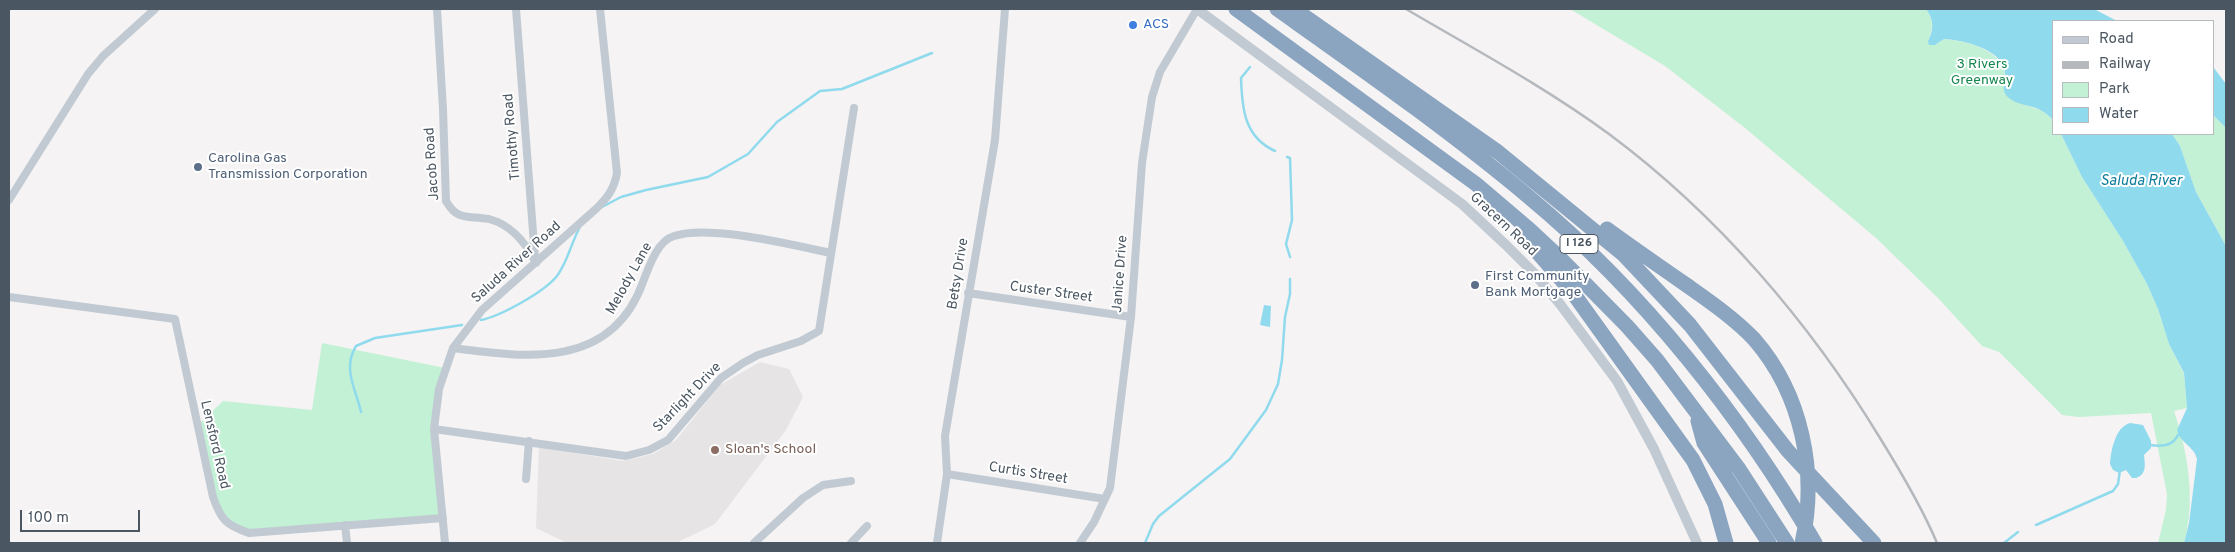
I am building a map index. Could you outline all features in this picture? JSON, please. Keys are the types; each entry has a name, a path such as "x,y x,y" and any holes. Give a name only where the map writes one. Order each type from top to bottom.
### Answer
{"highway":[{"name":"I 126","path":"1236,9 1476,184 1530,230 1627,326 1657,360 1739,470 1787,543"},
{"name":"I 126","path":"1277,9 1426,116 1524,193 1617,280 1673,341 1750,441 1815,543"},
{"path":"1294,9 1697,293 1743,329 1764,352 1779,376 1791,401 1802,435 1807,463 1809,494 1802,543"},
{"path":"1498,152 1604,238 1662,293 1706,344 1788,452 1874,543"},
{"path":"1476,184 1562,278 1669,425 1703,476 1715,504 1725,537"},
{"path":"1697,415 1704,443 1769,543"}],"street":[{"path":"9,200 88,74 103,56 155,9"},
{"name":"Jacob Road","path":"437,9 446,201 452,211 461,216 489,219 514,232 527,246 536,263"},
{"name":"Timothy Road","path":"516,9 536,263"},
{"name":"Saluda River Road","path":"445,543 434,429 439,389 453,348 482,310 597,208 609,196 614,186 617,173 600,9"},
{"name":"Betsy Drive","path":"937,543 947,474 945,436 957,377 968,293 995,140 1005,9"},
{"name":"Janice Drive","path":"1080,543 1110,488 1131,317 1142,163 1152,97 1160,72 1197,9"},
{"name":"Gracern Road","path":"1197,9 1462,204 1532,272 1560,304 1617,381 1654,449 1697,543"},
{"name":"Starlight Drive","path":"434,429 626,456 649,450 668,440 721,378 758,355 801,341 819,331 854,108"},
{"name":"Melody Lane","path":"453,348 507,355 539,355 569,351 595,340 614,330 624,319 640,290 650,263 660,248 672,236 700,231 831,253"},
{"name":"Custer Street","path":"968,293 1131,317"},
{"name":"Lensford Road","path":"9,297 175,319 213,498 220,516 232,527 249,533 443,518"},
{"path":"526,479 529,441"},
{"name":"Curtis Street","path":"947,474 1105,499"},
{"path":"754,543 802,498 823,485 851,481"},
{"path":"345,525 346,543"},
{"path":"851,543 867,526"}],"shaded area":[{"name":"Sloan's School","path":"760,362 789,369 803,397 786,430 715,524 676,543 567,543 536,528 539,447 623,461 653,454 676,440 720,385"}],"green space":[{"name":"3 Rivers Greenway","path":"1570,9 1926,9 1932,25 1928,41 1935,45 1944,39 1954,40 1977,46 1996,57 2002,65 2005,75 2004,87 2025,105 2043,111 2052,119 2052,135 2061,135 2082,177 2123,241 2147,284 2158,309 2169,344 2184,374 2187,408 2174,411 2189,477 2188,526 2184,543 2158,543 2166,510 2167,494 2151,413 2079,417 2062,415 1999,352 1982,346 1939,299 1876,238 1745,128 1665,66"},
{"path":"2215,117 2226,128 2226,246 2196,192 2180,146 2173,135 2215,135"},
{"path":"322,343 445,368 436,408 443,518 249,533 220,516 198,425 223,401 312,410"}],"water":[{"path":"1926,9 2094,9 2115,20 2052,20 2052,119 2042,111 2018,103 2006,95 2004,87 2005,72 2002,64 1997,57 1989,52 1961,41 1944,39 1935,45 1929,45 1928,41 1932,25 1931,17"},
{"path":"2215,69 2226,84 2226,128 2215,117"},
{"name":"Saluda River","path":"2061,135 2173,135 2180,146 2196,192 2226,246 2226,543 2184,543 2189,523 2197,459 2177,430 2187,408 2184,373 2169,344 2158,309 2147,284 2123,241 2082,177"},
{"path":"1264,305 1271,306 1270,327 1260,325"},
{"path":"2130,423 2143,425 2151,441 2151,448 2144,455 2144,472 2136,478 2132,478 2126,470 2119,473 2113,470 2110,464 2117,434 2125,425"}],"waterway":[{"path":"602,207 621,197 708,177 748,154 777,122 820,91 842,89 932,53"},
{"path":"1250,67 1241,78 1244,111 1251,130 1257,138 1275,151"},
{"path":"1287,157 1290,158 1292,220 1286,244 1290,257"},
{"path":"481,320 499,314 522,302 551,282 564,264 580,227"},
{"path":"1145,543 1153,524 1159,516 1230,459 1266,410 1278,384 1285,317 1290,294 1290,279"},
{"path":"361,412 350,371 352,354 356,346 375,338 462,325"},
{"path":"2150,445 2170,444 2178,435"},
{"path":"2036,525 2113,491 2118,484 2120,470"},
{"path":"2004,543 2018,532"}],"railway":[{"path":"1406,9 1535,84 1609,134 1649,166 1724,235 1792,313 1853,395 1903,477 1925,516 1937,543"}],"place":[{"name":"ACS","path":"1133,25"},
{"name":"Carolina Gas Transmission Corporation","path":"198,167"},
{"name":"First Community Bank Mortgage","path":"1475,285"},
{"name":"Sloan's School","path":"715,450"}]}
